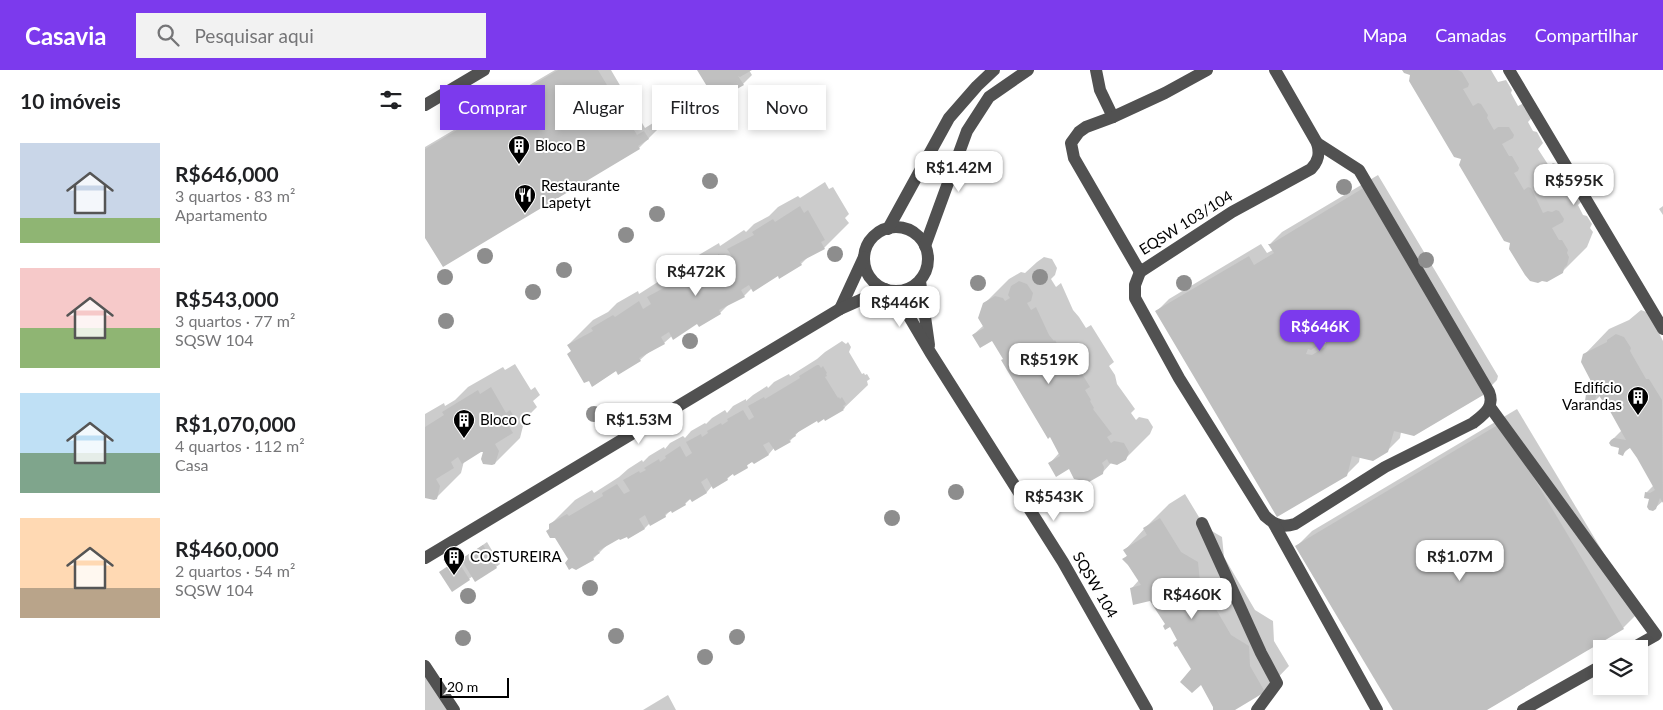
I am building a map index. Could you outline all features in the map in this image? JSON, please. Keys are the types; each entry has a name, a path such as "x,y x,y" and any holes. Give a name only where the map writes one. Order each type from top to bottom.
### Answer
{"street":[{"path":"425,105 484,70"},
{"path":"888,229 949,118 994,70"},
{"path":"925,246 967,131 989,97 1028,70"},
{"path":"1096,70 1100,90 1113,117"},
{"name":"EQSW 103/104","path":"1207,70 1187,74 1113,117 1086,127 1079,132 1071,144 1074,158 1140,272 1232,212 1311,169 1318,160 1317,143"},
{"path":"1273,524 1287,526 1295,524 1385,467 1473,423 1485,414 1490,407 1492,399 1359,170 1317,143 1275,70"},
{"path":"1509,70 1659,313 1663,329"},
{"path":"977,86 989,97"},
{"path":"840,309 871,239 879,233 897,228 913,233 920,238 925,246 927,264 925,273 920,281 912,287 903,290 890,290 878,286 867,273 864,257"},
{"path":"1140,272 1135,285 1135,298 1179,378 1265,516 1273,524 1377,710"},
{"name":"SQSW 104","path":"920,281 930,352"},
{"path":"425,558 840,309 890,290"},
{"name":"SQSW 104","path":"890,290 1063,562 1147,710"},
{"path":"1490,407 1656,635 1647,640"},
{"path":"1202,523 1261,653 1277,683 1257,710"},
{"path":"425,666 454,710"},
{"path":"1523,710 1593,671"}],"building":[{"name":"Bloco B","path":"558,70 598,70 607,85 555,85 555,130 634,130 637,135 644,131 649,139 638,146 640,149 443,267 425,238 425,149 457,130 545,130 545,85 533,85"},
{"path":"697,70 752,70 740,77 738,76 744,85 738,88 738,85 706,85"},
{"path":"1402,70 1458,70 1462,72 1469,84 1468,87 1463,89 1473,106 1478,103 1481,104 1494,130 1498,127 1509,127 1514,135 1513,138 1502,144 1519,168 1514,173 1524,190 1528,187 1531,188 1543,213 1556,210 1559,211 1564,219 1563,222 1552,228 1568,250 1569,257 1563,273 1547,282 1542,281 1538,283 1530,281 1525,275 1509,249 1510,243 1504,241 1459,165 1461,159 1454,157 1409,81 1410,75"},
{"path":"1365,187 1485,394 1414,436 1394,431 1388,452 1373,461 1352,456 1347,476 1277,517 1155,311 1249,256 1254,265 1274,253 1268,244 1271,244","holes":["1321,341 1326,342 1325,347 1312,355 1306,354 1308,349 1311,350 1320,344"]},
{"path":"800,206 804,213 808,210 825,240 821,242 825,249 800,262 802,265 779,279 778,276 753,292 749,285 741,290 745,297 719,310 721,314 699,327 697,324 673,340 669,332 661,337 665,344 639,358 641,361 618,375 616,371 592,387 589,381 584,383 567,354 571,351 567,345 593,331 591,328 613,315 615,317 639,301 643,309 651,304 647,297 673,283 671,280 694,267 695,269 719,254 724,261 732,256 727,249 754,235 752,232 773,219 775,222"},
{"path":"1019,281 1027,284 1033,293 1031,301 1027,303 1031,310 1036,307 1049,335 1055,340 1061,351 1066,348 1090,387 1085,390 1091,400 1093,409 1112,434 1107,437 1111,443 1114,441 1124,443 1129,452 1126,460 1117,465 1109,463 1107,459 1102,463 1104,467 1103,474 1089,482 1074,479 1069,469 1056,477 1048,463 1060,456 1050,437 1048,439 1001,360 1003,359 992,341 980,348 972,335 984,328 978,318 983,303 995,296 1003,298 1005,301 1010,298 1008,295 1011,286"},
{"name":"Edifício Varandas","path":"1616,334 1624,337 1646,379 1649,379 1662,400 1663,503 1660,498 1656,509 1653,511 1647,507 1649,499 1644,498 1645,492 1650,493 1655,490 1637,458 1630,448 1625,451 1623,456 1618,454 1619,448 1611,446 1609,443 1614,438 1626,440 1606,404 1597,392 1594,404 1586,405 1586,394 1581,392 1583,386 1588,388 1593,385 1581,362 1583,354 1607,342"},
{"path":"817,365 821,368 823,366 827,373 825,377 838,398 842,397 846,404 843,406 844,410 825,421 824,419 818,423 817,421 795,434 796,436 789,440 791,442 775,451 769,442 763,445 769,455 754,464 752,462 747,465 748,468 734,476 733,474 727,478 728,480 713,489 707,478 701,482 707,493 692,502 690,499 685,503 686,505 672,513 671,511 665,514 666,517 650,526 645,515 639,519 645,529 628,539 627,537 619,539 598,551 600,553 593,557 594,560 576,570 572,568 569,570 565,563 568,559 555,538 550,538 546,531 549,529 549,524 567,514 569,516 603,496 602,493 617,484 624,494 630,491 623,480 639,471 640,473 646,470 644,468 659,459 660,462 666,458 665,456 680,446 686,457 692,453 686,442 701,434 702,437 708,433 707,431 721,423 722,425 728,421 727,419 743,410 749,420 754,417 748,406 764,397 765,399 800,378 799,376"},
{"name":"Bloco C","path":"491,387 506,413 510,410 516,420 508,425 513,433 495,444 499,451 495,464 483,464 481,459 483,452 462,464 458,457 451,462 454,468 436,479 440,486 437,499 425,498 425,427 444,415 442,412 478,390 480,394"},
{"path":"1501,423 1624,629 1605,640 1593,640 1593,647 1487,710 1393,710 1295,546"},
{"path":"1160,518 1181,552 1198,562 1200,582 1231,635 1249,646 1250,666 1265,692 1235,710 1213,710 1201,685 1192,693 1180,682 1191,669 1177,646 1175,647 1173,643 1177,640 1170,627 1165,630 1163,626 1165,624 1150,601 1133,605 1130,588 1141,585 1122,559 1127,556 1123,550 1147,535 1143,528"},
{"path":"483,545 497,568 475,582 461,559"},
{"name":"COSTUREIRA","path":"457,560 470,580 452,592 439,572"}],"place":[{"name":"Bloco B","path":"519,165"},
{"name":"Restaurante Lapetyt","path":"525,214"},
{"name":"Edifício Varandas","path":"1638,416"},
{"name":"Bloco C","path":"464,439"},
{"name":"COSTUREIRA","path":"454,576"}]}
